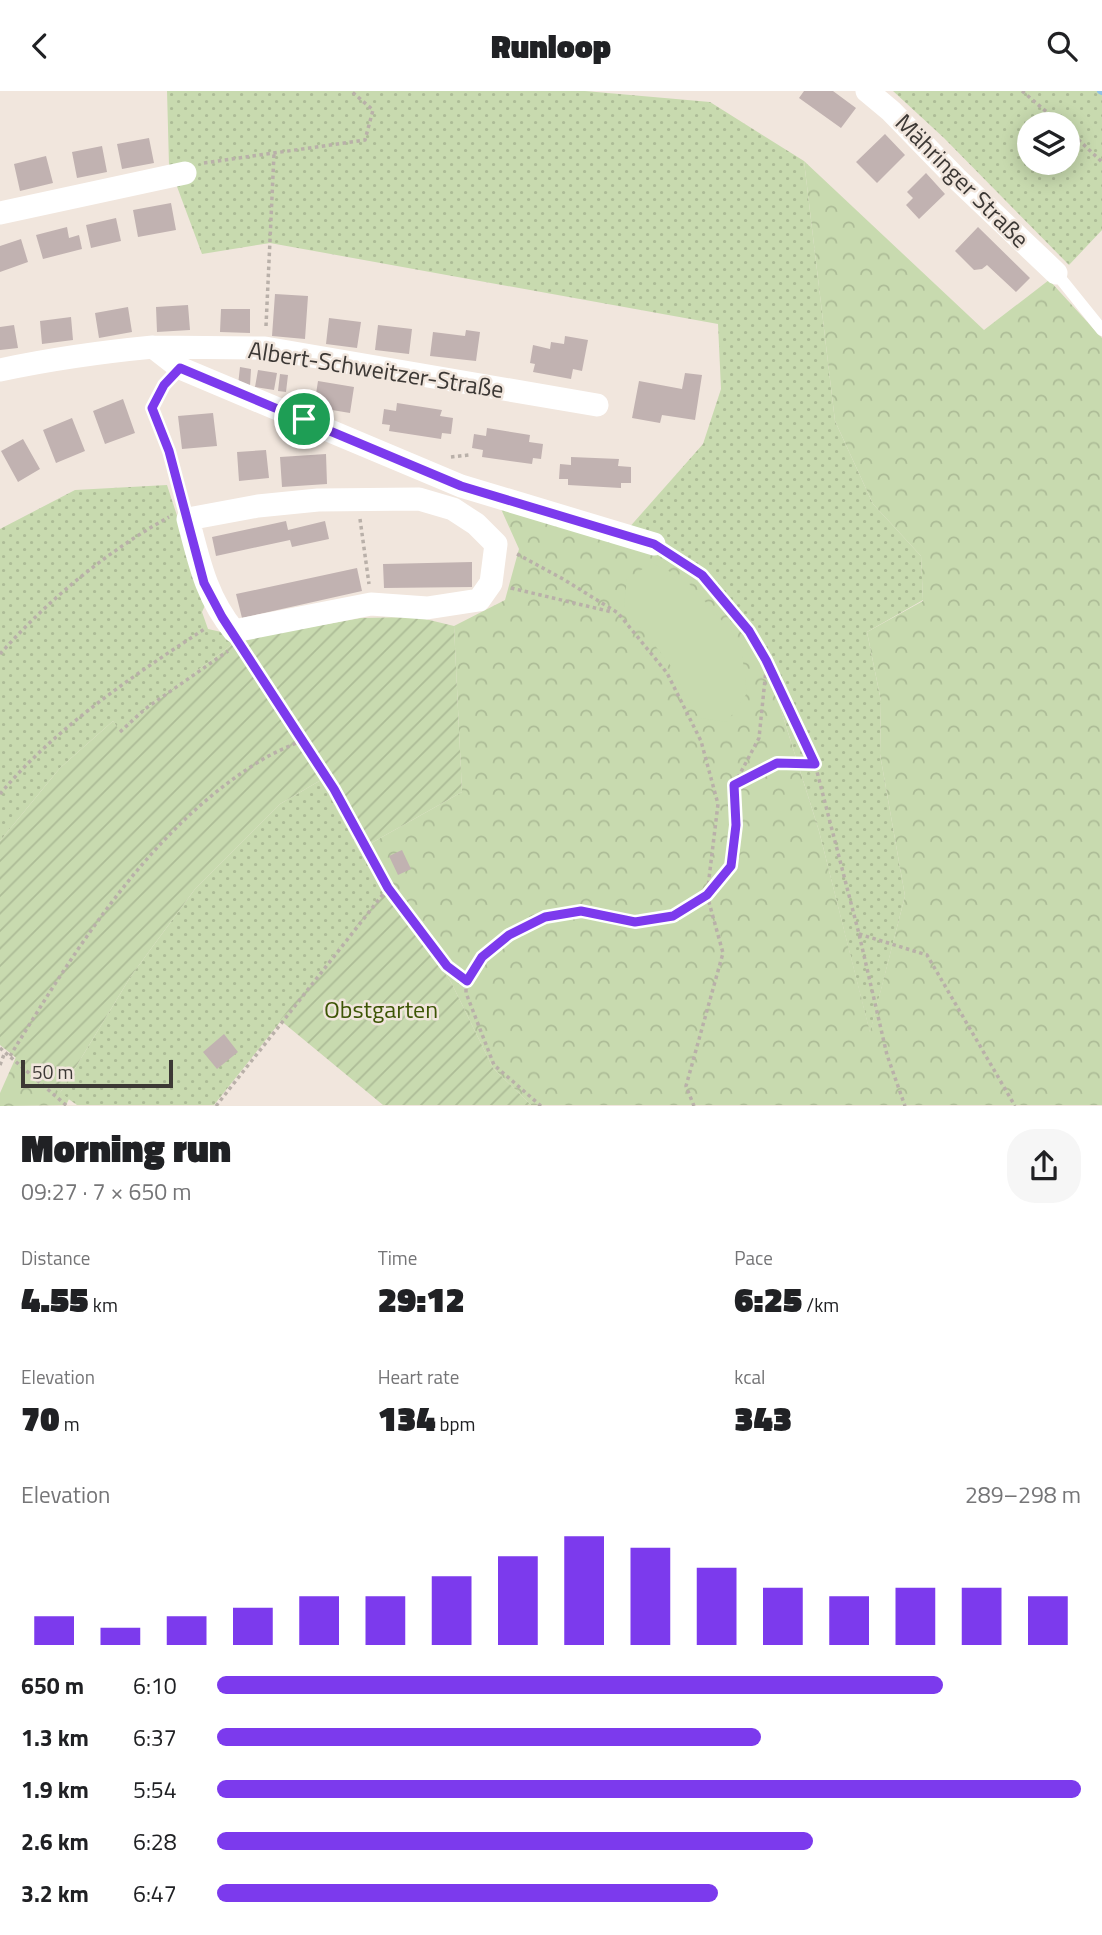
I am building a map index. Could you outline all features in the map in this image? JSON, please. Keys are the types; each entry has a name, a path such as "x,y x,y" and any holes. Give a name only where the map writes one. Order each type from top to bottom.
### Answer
{"street":[{"name":"Mähringer Straße","path":"867,91 891,111 956,178 1056,273"},
{"path":"0,213 185,173"},
{"path":"153,347 180,368 461,486 654,544"},
{"name":"Albert-Schweitzer-Straße","path":"0,370 98,352 153,347 265,348 597,405"},
{"path":"453,509 461,486"},
{"path":"419,499 453,509 476,524 496,544 491,583 479,600 427,608 371,604 232,630 204,583 188,519 258,506 318,500 358,500 419,499"}],"lane":[{"path":"1056,273 1102,330"}],"path":[{"path":"185,173 192,165 365,140 373,110 351,91"},
{"path":"1023,91 1047,112"},
{"path":"1080,141 1102,162"},
{"path":"265,348 274,154"},
{"path":"180,368 164,385 152,408 169,451 188,519"},
{"path":"358,500 371,604"},
{"path":"0,654 23,628 113,551 153,526"},
{"path":"496,544 563,579 618,613 667,673 701,741 718,804 707,895 723,953 687,1086 694,1105"},
{"path":"654,544 702,575 749,631 766,660 815,764 887,1055 905,1105"},
{"path":"491,583 618,613"},
{"path":"120,732 232,630"},
{"path":"232,630 334,789 388,888 447,966 467,981"},
{"path":"0,794 55,739 138,672 232,630"},
{"path":"541,1105 494,1065 466,993 467,981 482,957 509,935 545,917 581,911 635,922 673,916 707,895 731,866 736,825 734,785 759,738 766,660"},
{"path":"10,1056 101,916 146,859 213,795 265,758 303,740"},
{"path":"734,785 777,763 815,764"},
{"path":"216,1105 388,888"},
{"path":"859,934 927,955 1015,1105"},
{"path":"0,1048 67,1105"},
{"path":"0,1065 5,1052"}],"green space":[{"path":"167,91 585,91 710,102 804,161 835,421 873,504 921,556 923,600 867,632 881,701 880,754 905,896 870,1033 819,831 775,691 756,649 691,574 627,530 703,444 721,389 718,324 270,243 202,254 169,165"},
{"path":"893,91 1102,91 1102,230 1069,265 944,138"},
{"path":"804,161 984,330 1049,280 1102,338 1102,1105 531,1105 493,1068 451,982 359,850 462,792 454,626 505,600 519,549 492,489 655,550 691,574 756,649 775,691 819,831 870,1032 905,896 880,754 881,701 867,632 923,601 921,556 873,504 835,421"},
{"path":"167,485 202,592 208,599 202,612 208,629 226,633 238,640 147,708 120,732 113,721 60,768 0,841 0,529 75,490"},
{"path":"652,563 685,579 732,632 742,654 747,693 727,722 699,718 669,663 624,607 627,579"},
{"path":"417,617 454,626 462,792 359,850 321,780 280,804 195,889 131,976 60,1093 0,1045 0,841 60,768 113,721 120,731 238,640 361,618"},
{"path":"321,780 359,850 386,889 214,1105 77,1105 60,1093 131,976 195,889 280,804"},
{"name":"Obstgarten","path":"386,889 451,982 493,1068 531,1105 383,1105 280,1020"},
{"path":"16,1057 69,1099 66,1105 0,1106 0,1093"}],"building":[{"path":"804,91 833,91 856,108 841,128 799,98"},
{"path":"885,134 905,155 877,183 856,162"},
{"path":"149,138 154,163 122,169 117,144"},
{"path":"102,146 107,172 77,178 72,152"},
{"path":"46,156 53,183 20,191 14,164"},
{"path":"926,173 945,194 919,219 906,205 913,198 907,192"},
{"path":"171,203 176,230 138,237 133,210"},
{"path":"116,218 121,241 91,248 86,225"},
{"path":"67,227 69,238 79,235 82,249 43,259 36,235"},
{"path":"978,227 1030,278 1016,292 987,265 974,270 955,251"},
{"path":"21,239 28,262 0,272 0,246"},
{"path":"275,294 308,296 305,339 272,336"},
{"path":"188,305 190,330 157,332 156,307"},
{"path":"128,307 132,332 99,338 95,313"},
{"path":"221,309 250,309 250,333 220,332"},
{"path":"71,317 73,340 42,344 40,321"},
{"path":"329,318 361,322 357,348 326,344"},
{"path":"14,325 18,348 0,350 0,327"},
{"path":"378,325 412,329 409,354 375,350"},
{"path":"466,330 480,332 476,361 430,356 433,332 465,336"},
{"path":"565,336 588,340 582,371 573,369 571,379 533,372 535,364 530,363 533,345 550,349 551,342 564,344"},
{"path":"240,367 251,369 250,386 238,385"},
{"path":"258,370 277,373 274,390 255,387"},
{"path":"685,373 702,375 695,420 662,415 660,423 632,418 639,381 682,389"},
{"path":"280,374 288,375 286,392 278,391"},
{"path":"318,381 354,387 350,413 314,407"},
{"path":"123,399 135,433 105,444 93,411"},
{"path":"397,403 442,410 440,416 453,418 451,434 442,433 441,439 389,431 390,425 382,424 384,409 396,411"},
{"path":"213,413 217,446 182,449 178,416"},
{"path":"72,418 85,451 56,463 43,430"},
{"path":"487,428 530,435 529,442 543,444 541,459 533,458 532,464 482,457 483,450 472,448 474,434 486,436"},
{"path":"23,439 40,469 18,482 1,451"},
{"path":"266,450 269,478 239,481 237,452"},
{"path":"326,454 327,484 282,487 280,457"},
{"path":"571,457 619,459 618,466 631,467 631,483 621,483 621,488 568,485 568,479 559,479 560,464 571,465"},
{"path":"286,521 288,530 325,521 329,539 292,547 290,540 216,556 212,537"},
{"path":"472,562 472,587 384,588 383,564"},
{"path":"357,568 362,591 242,618 236,594"},
{"path":"402,850 411,869 398,875 389,856"},
{"path":"224,1034 238,1052 217,1069 203,1052"}],"route":[{"path":"180,368 304,419 461,486 654,544 702,575 749,631 766,660 815,764 777,763 734,785 736,825 731,866 707,895 673,916 635,922 581,911 545,917 509,935 482,957 467,981 447,966 388,888 334,789 234,631 222,617 204,583 169,451 152,408 164,385 180,368"}]}
